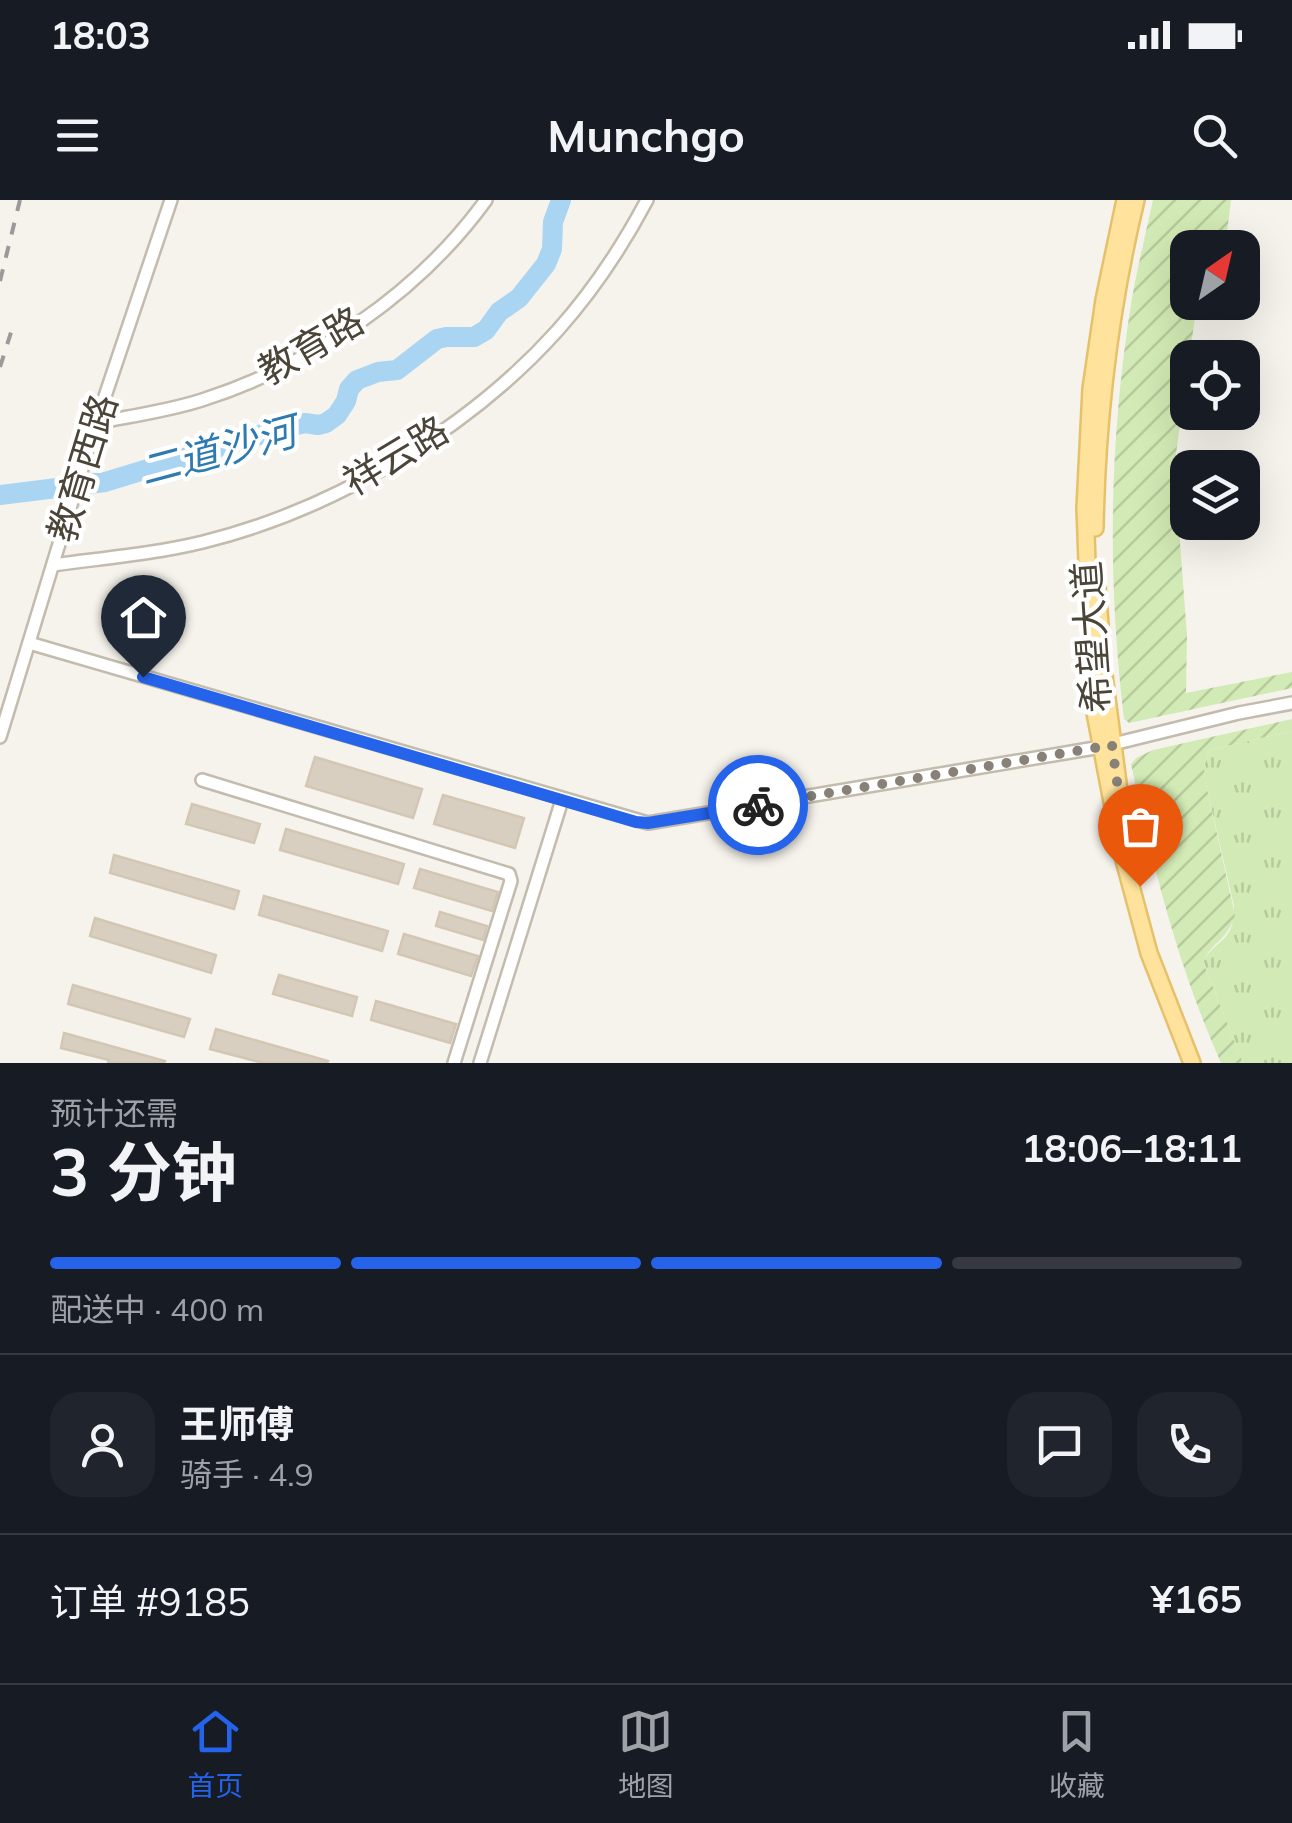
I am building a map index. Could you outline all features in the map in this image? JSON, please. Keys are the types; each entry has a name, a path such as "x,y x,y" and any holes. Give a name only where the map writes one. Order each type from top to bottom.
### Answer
{"main road":[{"name":"希望大道","path":"1125,200 1094,371 1085,492 1092,697 1140,886 1172,990 1202,1063"},
{"name":"希望大道","path":"1136,200 1114,300 1104,369 1095,507 1097,593 1107,746 1121,849 1149,953 1192,1063"}],"street":[{"name":"教育西路","path":"0,737 96,423 171,200"},
{"name":"教育路","path":"96,423 198,402 253,381 317,348 412,282 437,259 486,200"},
{"name":"祥云路","path":"54,565 171,549 225,536 304,507 408,453 472,408 554,334 602,276 647,200"},
{"path":"29,643 648,823 1107,746 1292,703"},
{"path":"202,780 509,874 511,880 454,1063"},
{"path":"480,1063 562,800"}],"green space":[{"path":"1153,200 1231,200 1227,230 1170,230 1170,320 1195,320 1192,340 1170,340 1170,430 1179,430 1177,450 1170,450 1170,540 1180,540 1187,636 1186,693 1292,672 1292,688 1129,723 1124,719 1115,613 1113,508 1119,403 1132,298"},
{"path":"1292,719 1292,731 1209,750 1204,767 1235,915 1228,931 1203,962 1243,1063 1221,1063 1168,916 1131,764 1153,750"},
{"path":"1292,731 1292,1063 1243,1063 1203,962 1230,931 1234,906 1204,767 1209,750"}],"building":[{"path":"315,757 422,789 413,818 306,786"},
{"path":"443,795 524,818 515,848 434,824"},
{"path":"192,804 260,824 254,843 186,824"},
{"path":"286,829 404,864 398,884 280,850"},
{"path":"114,855 239,891 234,909 110,873"},
{"path":"420,869 498,892 492,911 414,888"},
{"path":"264,896 388,931 382,951 259,915"},
{"path":"440,912 487,926 483,940 436,926"},
{"path":"95,918 216,955 211,973 90,936"},
{"path":"404,934 478,956 471,976 398,954"},
{"path":"279,975 357,997 352,1016 273,994"},
{"path":"73,985 190,1019 184,1037 68,1004"},
{"path":"376,1001 456,1024 450,1043 371,1020"},
{"path":"216,1029 328,1061 263,1063 210,1049"},
{"path":"64,1033 165,1061 108,1063 109,1060 61,1048"}],"waterway":[{"name":"二道沙河","path":"0,495 105,482 272,431 305,423 326,423 337,415 357,380 397,370 437,339 474,337 486,330 546,264 561,200"}],"railway":[{"path":"0,281 20,200"},
{"path":"0,367 14,323"}],"way so far":[{"path":"758,805 1112,745 1140,886"}],"route":[{"path":"143,677 636,822 758,805"}]}
